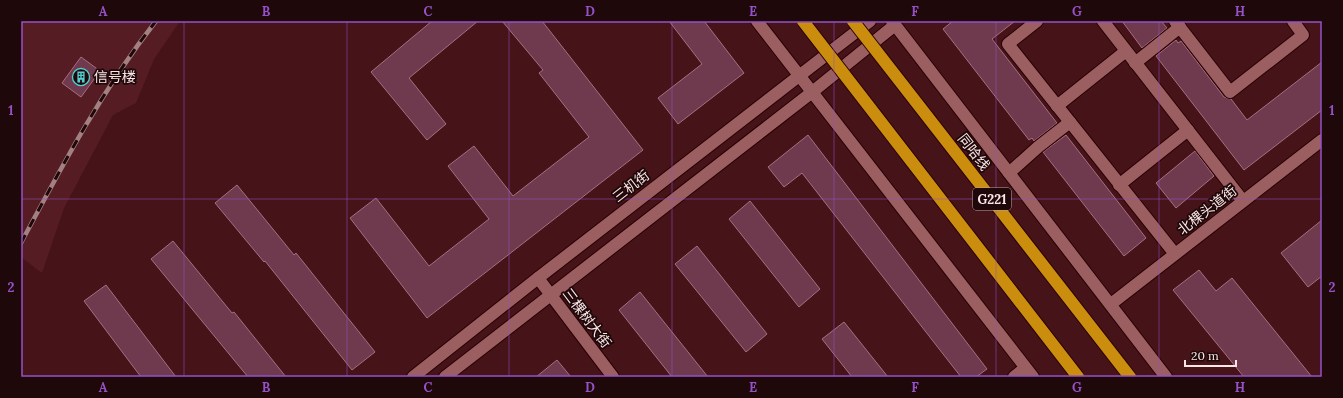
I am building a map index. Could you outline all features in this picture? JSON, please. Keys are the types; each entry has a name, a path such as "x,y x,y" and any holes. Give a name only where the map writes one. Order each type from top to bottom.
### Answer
{"highway":[{"name":"G221","path":"803,21 1078,377"},
{"name":"同哈线","path":"853,21 1130,377"}],"street":[{"path":"757,21 811,93 1029,373 1014,377"},
{"name":"三机街","path":"413,377 538,278 870,21"},
{"path":"1037,21 1008,44 1118,185 1175,254"},
{"path":"1103,21 1243,201"},
{"path":"1135,63 1177,24 1230,92 1303,34 1293,21"},
{"path":"445,377 811,93 894,23 1166,377"},
{"path":"1057,106 1126,51"},
{"path":"1009,173 1038,147 1070,122"},
{"path":"1118,185 1188,130"},
{"name":"北棵头道街","path":"1111,304 1322,140"},
{"name":"三棵树大街","path":"538,278 613,377"}],"shaded area":[{"path":"21,21 180,21 154,59 136,103 113,115 64,208 42,273 21,257"}],"building":[{"path":"432,21 478,21 409,78 446,124 427,140 371,72"},
{"path":"502,21 542,21 643,150 427,318 350,218 376,198 429,266 489,219 448,166 474,146 513,196 589,137 539,73 543,70"},
{"path":"669,21 704,21 744,73 678,124 658,98 702,64"},
{"path":"953,21 1015,21 992,39 1057,123 1034,141 1032,138 1029,140 943,29"},
{"path":"1122,21 1161,21 1167,28 1142,48"},
{"path":"1176,40 1178,43 1181,41 1224,97 1231,99 1247,120 1322,62 1322,110 1244,170 1156,56"},
{"name":"信号楼","path":"81,57 100,71 81,97 62,83"},
{"path":"808,135 987,369 976,377 961,377 802,173 784,187 768,167"},
{"path":"1066,135 1146,238 1124,256 1043,152"},
{"path":"1195,151 1214,176 1176,208 1156,183"},
{"path":"237,185 294,255 296,253 375,352 352,370 265,261 264,262 215,203"},
{"path":"750,201 820,289 799,307 729,219"},
{"path":"1322,220 1322,276 1308,287 1281,253"},
{"path":"173,241 232,313 234,312 286,377 248,377 151,259"},
{"path":"697,246 767,334 746,352 675,264"},
{"path":"1199,270 1216,291 1232,278 1312,377 1244,377 1173,290"},
{"path":"106,285 176,377 141,377 84,301"},
{"path":"640,292 708,377 672,377 619,310"},
{"path":"844,322 888,377 852,377 822,339"},
{"path":"557,360 571,377 536,377"}],"railway":[{"path":"21,243 67,157 100,101 136,47 156,21"}],"place":[{"name":"信号楼","path":"81,77"}]}
